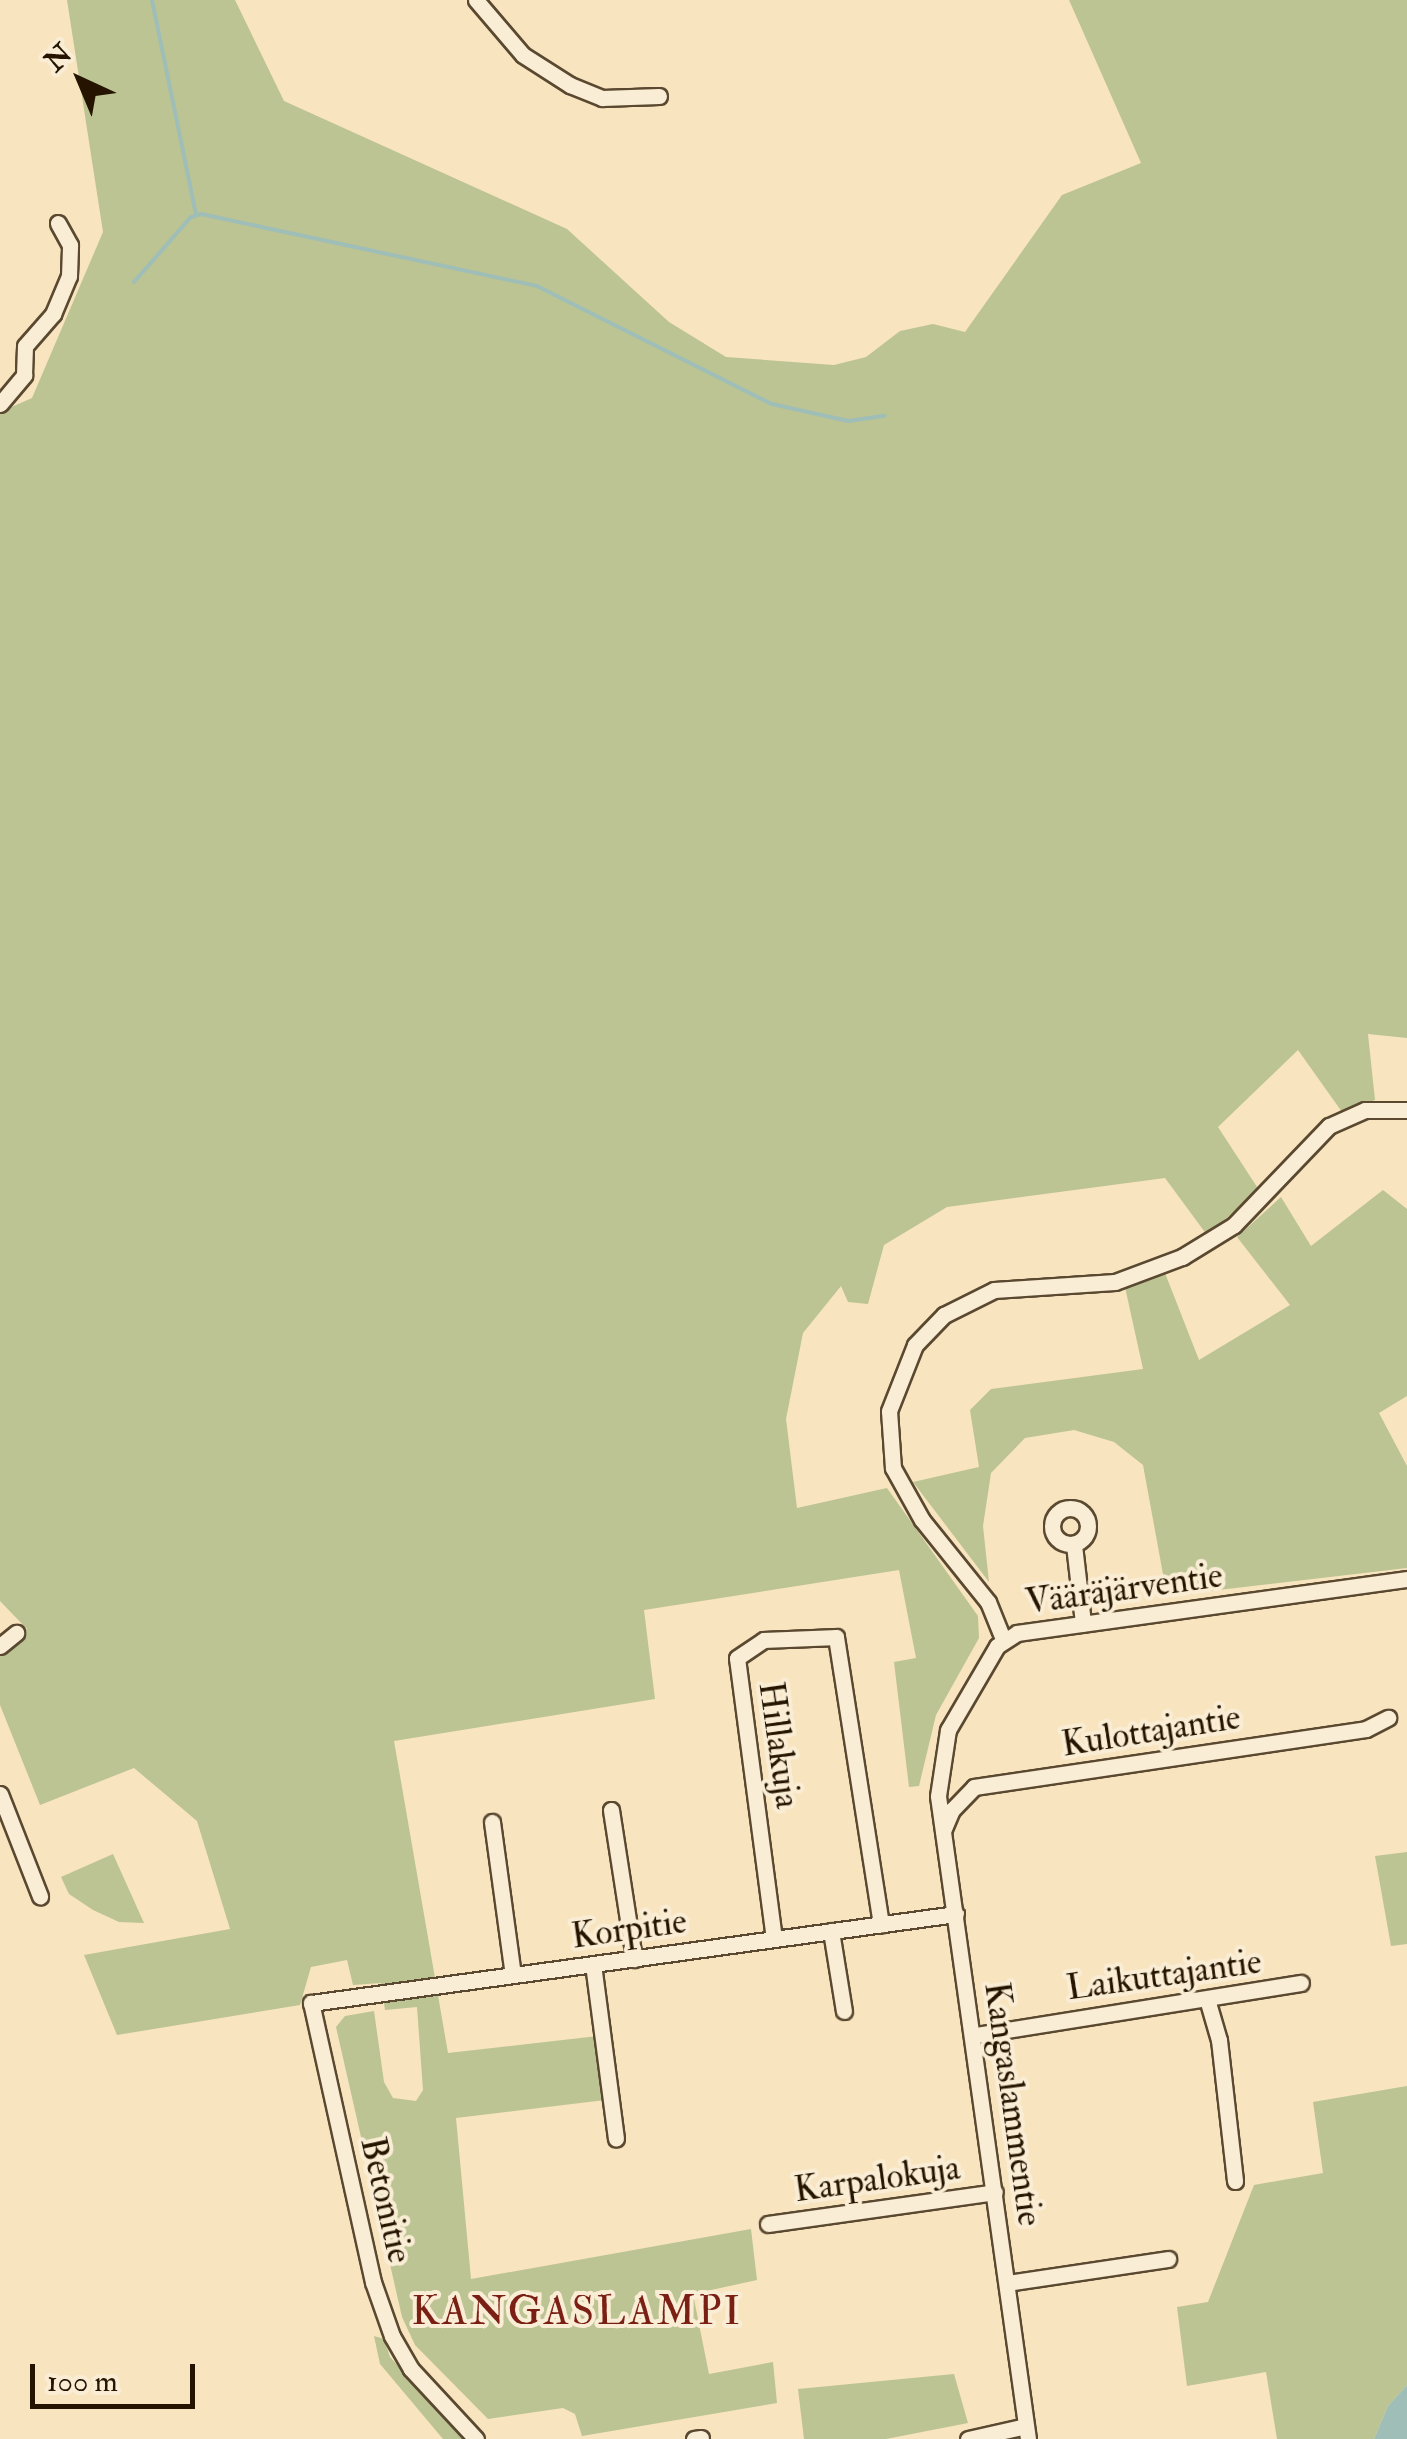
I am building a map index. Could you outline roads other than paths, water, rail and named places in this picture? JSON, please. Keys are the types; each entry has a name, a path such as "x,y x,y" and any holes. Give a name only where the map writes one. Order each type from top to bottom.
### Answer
{"street":[{"path":"476,0 523,54 570,84 602,98 659,96"},
{"path":"0,404 24,374 25,346 52,314 69,276 70,245 58,223"},
{"path":"1003,1640 988,1602 922,1520 893,1468 889,1411 915,1346 944,1315 994,1290 1115,1282 1182,1257 1234,1225 1329,1126 1365,1110 1407,1110"},
{"path":"1074,1544 1083,1623"},
{"name":"Vääräjärventie","path":"936,1777 954,1717 1003,1640 1083,1623 1407,1578"},
{"path":"0,1646 16,1634"},
{"name":"Hillakuja","path":"774,1939 737,1658 764,1640 836,1637 881,1924"},
{"name":"Kulottajantie","path":"943,1831 952,1810 974,1788 1366,1730 1388,1718"},
{"name":"Kangaslammentie","path":"936,1777 976,2035 1027,2433"},
{"path":"0,1794 40,1896"},
{"path":"611,1810 634,1958"},
{"path":"492,1822 512,1975"},
{"name":"Korpitie","path":"311,2003 956,1914"},
{"path":"832,1931 844,2004"},
{"path":"593,1964 616,2138"},
{"name":"Laikuttajantie","path":"976,2035 1301,1983"},
{"path":"1208,1998 1219,2040 1235,2181"},
{"name":"Betonitie","path":"311,2003 373,2282 392,2336 410,2369 476,2439"},
{"name":"Karpalokuja","path":"768,2224 995,2192"},
{"path":"1006,2283 1168,2259"},
{"path":"968,2439 1027,2433"}],"water":[{"path":"1407,2385 1407,2439 1374,2439 1388,2406"}],"waterway":[{"path":"152,0 196,214"},
{"path":"134,282 191,217 201,214 537,286 772,404 848,421 885,416"}],"district":[{"name":"KANGASLAMPI","path":"577,2312"}]}
